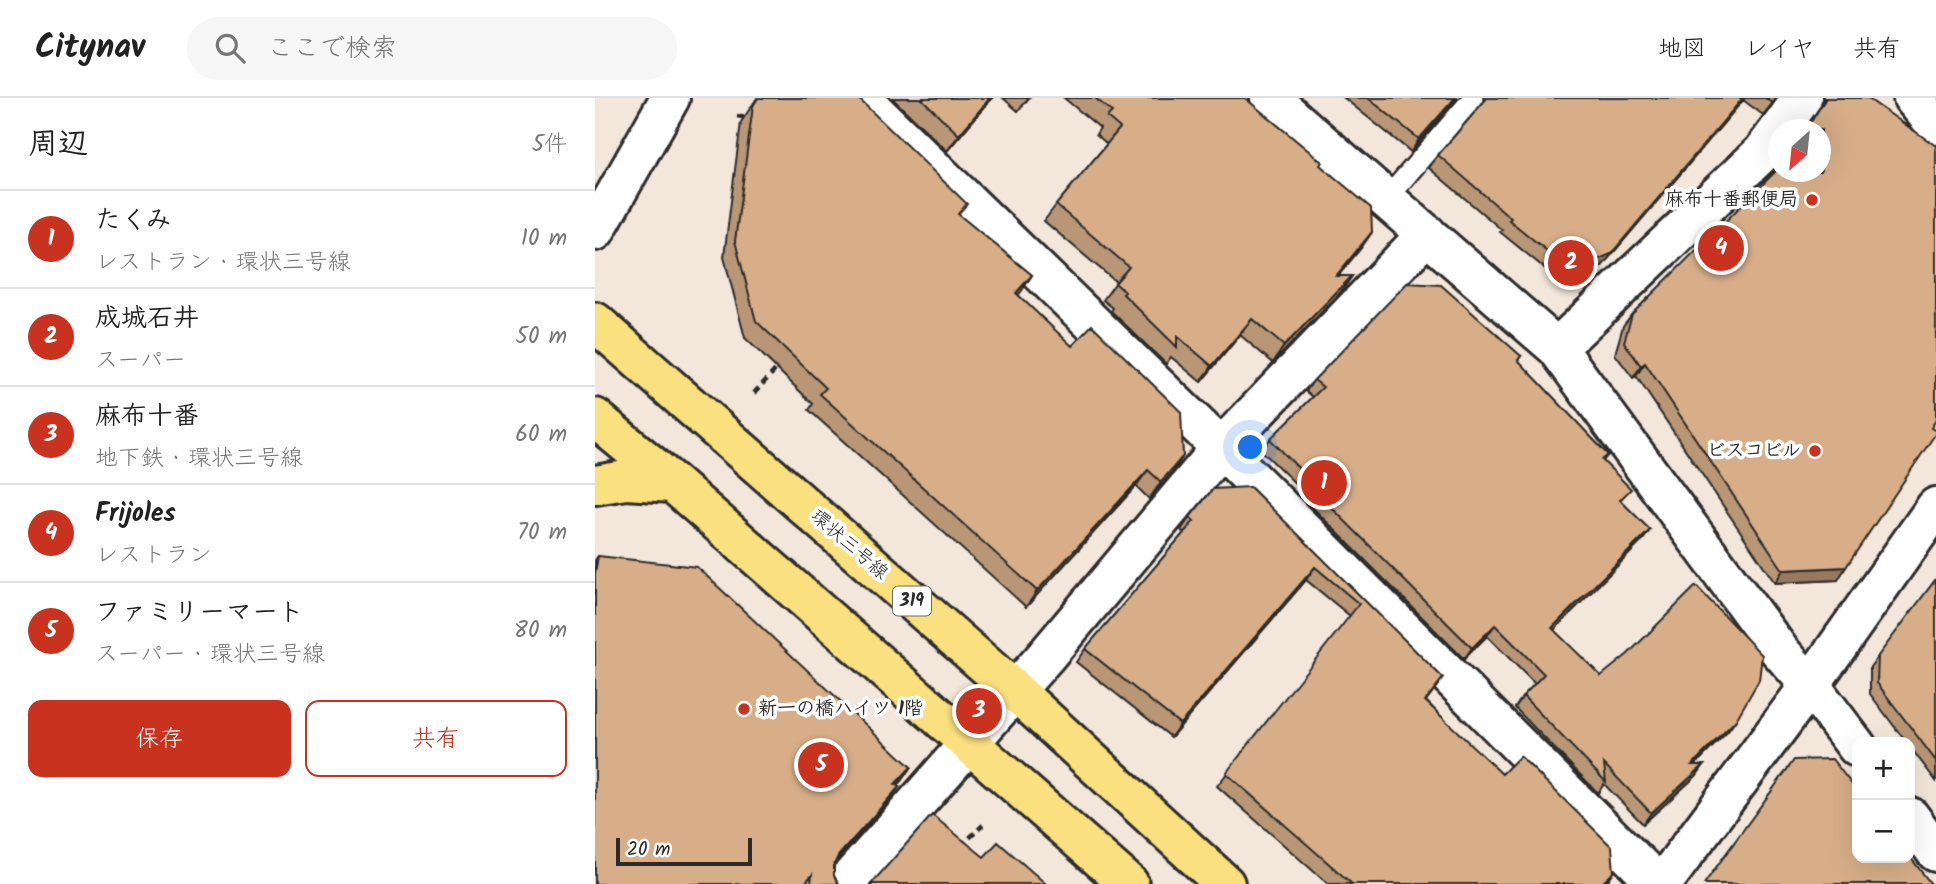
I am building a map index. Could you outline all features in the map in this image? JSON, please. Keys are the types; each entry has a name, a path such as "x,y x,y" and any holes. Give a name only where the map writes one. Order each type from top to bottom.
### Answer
{"main road":[{"name":"環状三号線","path":"595,322 1015,691 1225,884"},
{"path":"595,418 673,483 1129,884"},
{"path":"595,485 626,480 673,483"}],"street":[{"path":"595,230 670,98"},
{"path":"861,98 1221,449 1660,884 1810,685 1936,507"},
{"path":"1270,98 1388,197 1557,348 1779,650 1810,685 1852,740"},
{"path":"1787,119 1802,98"},
{"path":"1913,98 1936,125"},
{"path":"1557,348 1768,145"},
{"path":"845,884 1015,691 1221,449 1427,234"},
{"path":"1915,824 1936,852"}],"lane":[{"path":"1388,197 1473,98"}],"path":[{"path":"737,116 759,120"},
{"path":"754,393 786,359"},
{"path":"953,854 983,825"}],"building":[{"path":"758,98 858,98 967,204 958,214 1032,275 1016,293 1072,346 1092,325 1181,412 1183,456 1161,482 1148,470 1037,591 820,394 826,388 756,321 735,241 753,106"},
{"path":"921,98 990,98 959,135"},
{"path":"1095,98 1245,98 1322,162 1320,165 1371,208 1372,232 1336,276 1352,276 1284,346 1252,319 1212,366 1177,336 1177,347 1115,283 1129,267 1056,205 1120,128 1107,117 1112,112"},
{"path":"1368,98 1455,98 1419,139"},
{"path":"1487,98 1743,98 1611,254 1572,271 1509,220 1511,218 1438,155"},
{"path":"1826,98 1867,98 1936,146 1936,420 1931,428 1936,433 1846,567 1783,570 1645,363 1641,366 1624,342 1632,314 1768,179 1768,182 1831,182 1831,119 1813,119"},
{"path":"1407,283 1441,285 1521,356 1518,360 1608,455 1602,460 1631,489 1620,500 1650,530 1552,628 1601,676 1628,654 1696,586 1762,655 1759,680 1736,720 1692,765 1704,765 1651,813 1604,764 1606,782 1523,696 1544,674 1495,625 1472,648 1308,484 1314,484 1270,439 1323,387 1314,380"},
{"path":"1250,487 1443,678 1425,701 1502,774 1520,756 1612,847 1614,872 1601,884 1352,884 1226,773 1359,604 1315,567 1180,724 1085,649 1194,521 1190,517 1213,489"},
{"path":"598,556 697,567 911,767 895,784 899,787 838,856 834,865 834,876 839,884 811,884 812,875 804,884 595,884 595,573"},
{"path":"1936,579 1936,761 1877,683 1878,656"},
{"path":"1832,759 1852,785 1852,863 1915,863 1931,884 1704,884 1794,760"},
{"path":"932,815 984,857 998,842 1046,884 871,884"}],"place":[{"name":"麻布十番郵便局","path":"1812,200"},
{"name":"Frijoles","path":"1721,248"},
{"name":"成城石井","path":"1571,263"},
{"name":"ビスコビル","path":"1815,451"},
{"name":"たくみ","path":"1324,483"},
{"name":"新一の橋ハイツ 1階","path":"744,709"},
{"name":"麻布十番","path":"979,711"},
{"name":"ファミリーマート","path":"821,765"}]}
